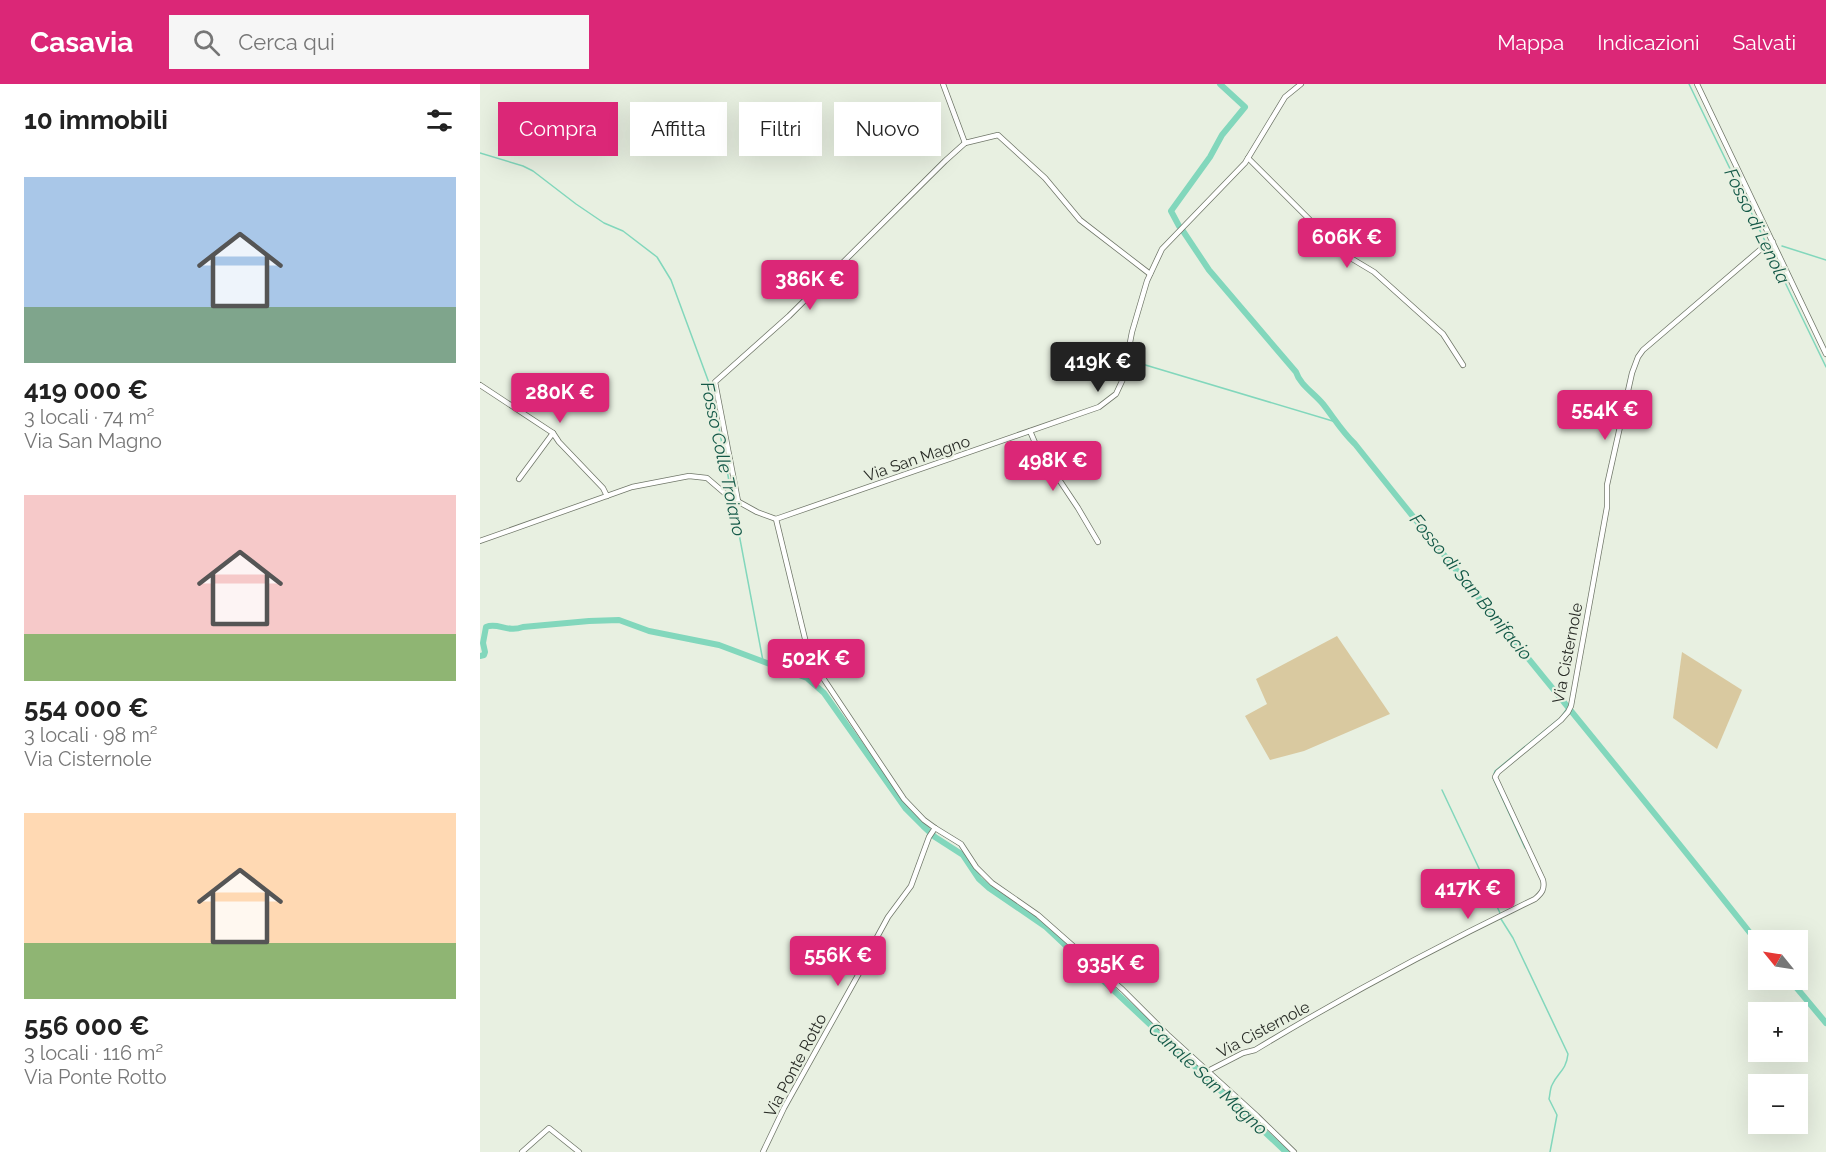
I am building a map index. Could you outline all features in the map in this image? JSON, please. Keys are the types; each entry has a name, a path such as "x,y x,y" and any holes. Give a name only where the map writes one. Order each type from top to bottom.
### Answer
{"street":[{"path":"943,84 964,143"},
{"name":"Via San Magno","path":"776,519 1099,407 1116,394 1123,379 1132,332 1150,274 1162,249 1248,158 1285,97 1301,84"},
{"path":"1697,84 1769,244 1826,354"},
{"path":"736,500 715,382 789,316 964,143 998,135 1045,178 1080,220 1150,274"},
{"path":"1248,158 1344,254 1374,272 1443,334 1463,365"},
{"name":"Via Cisternole","path":"1208,1071 1243,1053 1255,1050 1360,990 1535,899 1542,893 1543,880 1495,777 1568,712 1571,706 1607,507 1607,485 1632,373 1638,357 1650,344 1769,244"},
{"path":"480,385 553,433 603,488 607,496"},
{"path":"1030,431 1036,445 1098,542"},
{"path":"519,479 553,433"},
{"path":"480,541 632,487 689,476 707,478 728,496 757,512 776,519 807,647 813,663 904,799 933,832 961,844 981,874 1049,925 1123,990 1294,1152"},
{"name":"Via Ponte Rotto","path":"763,1152 784,1108 888,917 911,886 933,832"},
{"path":"522,1152 549,1128 579,1152"}],"shaded area":[{"path":"1337,636 1390,714 1304,751 1270,760 1245,716 1267,704 1256,679"},
{"path":"1682,652 1742,690 1717,749 1673,718"}],"waterway":[{"name":"Fosso di San Bonifacio","path":"1179,226 1171,211 1210,157 1222,135 1245,107 1220,84"},
{"name":"Fosso di Lenola","path":"1689,84 1826,367"},
{"name":"Fosso Colle Troiano","path":"480,153 533,171 576,204 604,223 623,231 657,257 671,280 712,391 732,497"},
{"name":"Fosso di San Bonifacio","path":"1183,231 1209,270 1296,372 1304,385 1323,404 1748,930"},
{"path":"1782,246 1826,260"},
{"path":"1132,361 1336,422"},
{"name":"Fosso Colle Troiano","path":"733,502 763,661"},
{"name":"Canale San Magno","path":"480,656 485,652 483,643 486,627 517,629 619,620 649,631 719,645 807,678 824,693 906,809 923,826 935,837 963,855 979,879 989,888 1046,927 1286,1152"},
{"path":"1562,716 1568,707"},
{"path":"1494,774 1559,719"},
{"path":"1493,778 1525,848"},
{"path":"1442,790 1500,913"},
{"path":"1501,919 1513,938 1568,1054 1566,1064 1550,1090 1549,1099 1557,1115 1550,1152"},
{"name":"Fosso di San Bonifacio","path":"1798,990 1826,1023"}]}
